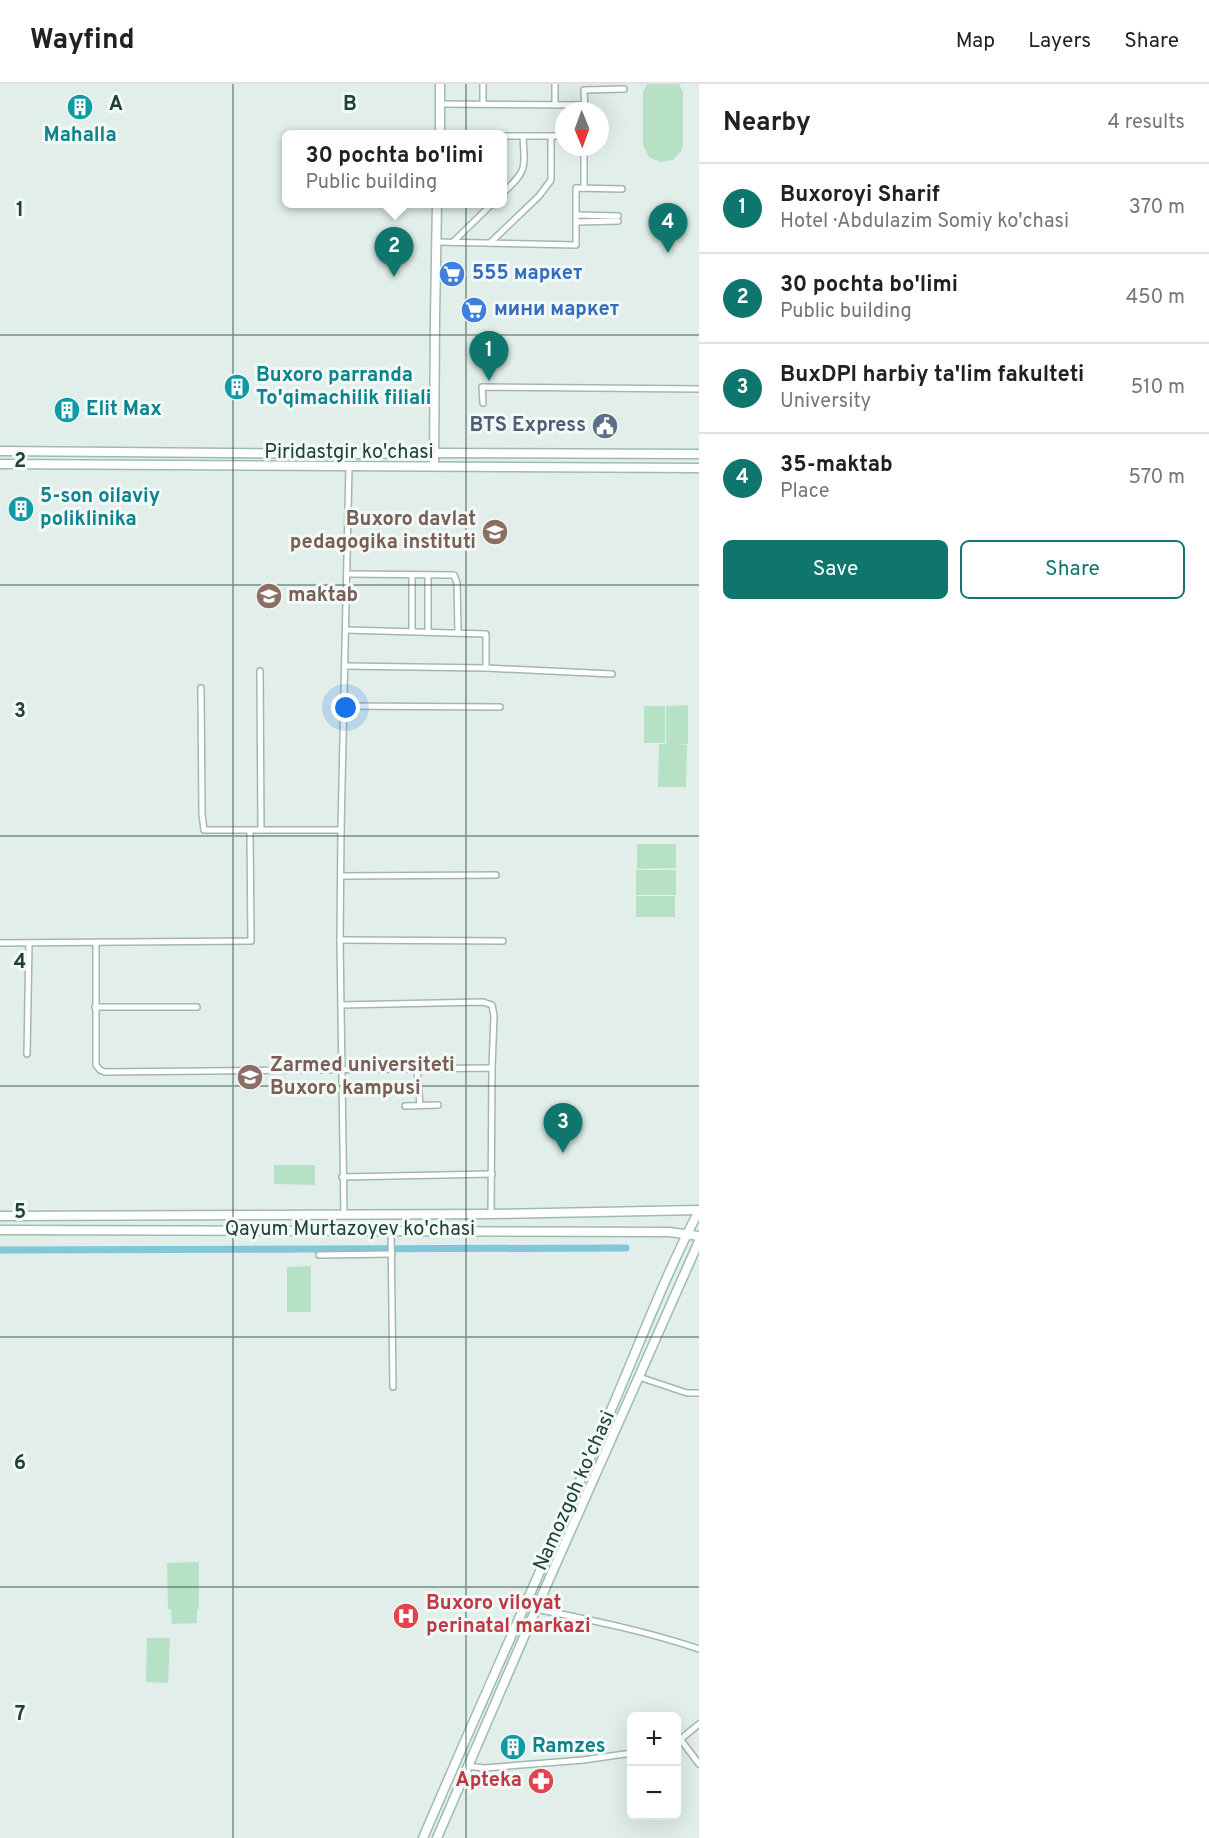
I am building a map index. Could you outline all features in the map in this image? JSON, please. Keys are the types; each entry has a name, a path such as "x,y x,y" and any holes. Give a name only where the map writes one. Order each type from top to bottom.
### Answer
{"main road":[{"path":"440,84 440,130"},
{"path":"435,466 437,208"},
{"name":"Piridastgir ko'chasi","path":"0,451 699,454"},
{"name":"Piridastgir ko'chasi","path":"0,464 699,468"},
{"name":"Qayum Murtazoyev ko'chasi","path":"0,1216 699,1211"},
{"name":"Namozgoh ko'chasi","path":"423,1838 679,1250 699,1211"},
{"path":"332,1215 332,1230"},
{"name":"Qayum Murtazoyev ko'chasi","path":"0,1230 669,1232 699,1236"},
{"name":"Namozgoh ko'chasi","path":"437,1838 699,1241"},
{"path":"531,1589 540,1599"}],"street":[{"path":"483,84 483,104"},
{"path":"555,84 555,102"},
{"path":"585,102 584,90 624,89"},
{"path":"440,104 555,105"},
{"path":"507,136 555,136"},
{"path":"507,189 523,174 524,136"},
{"path":"490,243 539,196 551,180 551,136"},
{"path":"584,156 584,188"},
{"path":"436,242 576,245 576,188 622,189"},
{"path":"453,243 489,208"},
{"path":"577,218 618,219"},
{"path":"483,403 483,387 699,389"},
{"path":"344,1215 340,940 349,466"},
{"path":"347,574 454,575 457,579 458,632"},
{"path":"412,575 412,631"},
{"path":"428,575 428,631"},
{"path":"346,630 486,634 486,668"},
{"path":"345,666 486,668 612,674"},
{"path":"260,671 261,830"},
{"path":"201,687 204,830 341,830"},
{"path":"344,706 500,707"},
{"path":"0,943 251,941 250,831"},
{"path":"341,876 496,874"},
{"path":"340,940 503,940"},
{"path":"27,1054 29,943"},
{"path":"96,943 96,1065 105,1072 492,1068"},
{"path":"341,1005 483,1002 492,1005 494,1016 491,1214"},
{"path":"95,1007 197,1007"},
{"path":"417,1069 420,1105"},
{"path":"405,1106 438,1105"},
{"path":"342,1177 492,1174"},
{"path":"391,1230 393,1387"},
{"path":"319,1256 391,1250"},
{"path":"639,1377 687,1393 699,1393"},
{"path":"536,1609 664,1637 699,1649"},
{"path":"681,1740 699,1724"},
{"path":"681,1744 699,1764"},
{"path":"467,1766 484,1768 583,1760 627,1754"}],"green space":[{"path":"647,84 679,84 683,92 683,145 673,160 660,162 649,157 643,145 643,92"},
{"path":"688,705 688,744 677,744 687,745 686,787 658,787 659,744 666,744 666,706"},
{"path":"644,706 665,706 665,743 644,743"},
{"path":"637,844 676,844 676,868 637,869"},
{"path":"636,870 676,870 676,895 636,895"},
{"path":"636,896 675,896 675,917 636,917"},
{"path":"274,1165 315,1165 315,1185 274,1184"},
{"path":"311,1266 311,1312 287,1312 287,1267"},
{"path":"199,1562 197,1623 172,1624 171,1610 168,1609 167,1563"},
{"path":"147,1638 170,1638 168,1683 146,1682"}],"waterway":[{"path":"0,1250 626,1248"}],"place":[{"name":"Mahalla","path":"80,107"},
{"name":"35-maktab","path":"668,253"},
{"name":"555 маркет","path":"452,274"},
{"name":"30 pochta bo'limi","path":"394,277"},
{"name":"мини маркет","path":"474,310"},
{"name":"Buxoroyi Sharif","path":"489,381"},
{"name":"Buxoro parranda To'qimachilik filiali","path":"237,387"},
{"name":"Elit Max","path":"67,410"},
{"name":"BTS Express","path":"605,426"},
{"name":"5-son oilaviy poliklinika","path":"21,509"},
{"name":"Buxoro davlat pedagogika instituti","path":"495,532"},
{"name":"maktab","path":"269,596"},
{"name":"Zarmed universiteti Buxoro kampusi","path":"250,1077"},
{"name":"BuxDPI harbiy ta'lim fakulteti","path":"563,1153"},
{"name":"Buxoro viloyat perinatal markazi","path":"406,1616"},
{"name":"Ramzes","path":"513,1747"},
{"name":"Apteka","path":"541,1781"}]}
